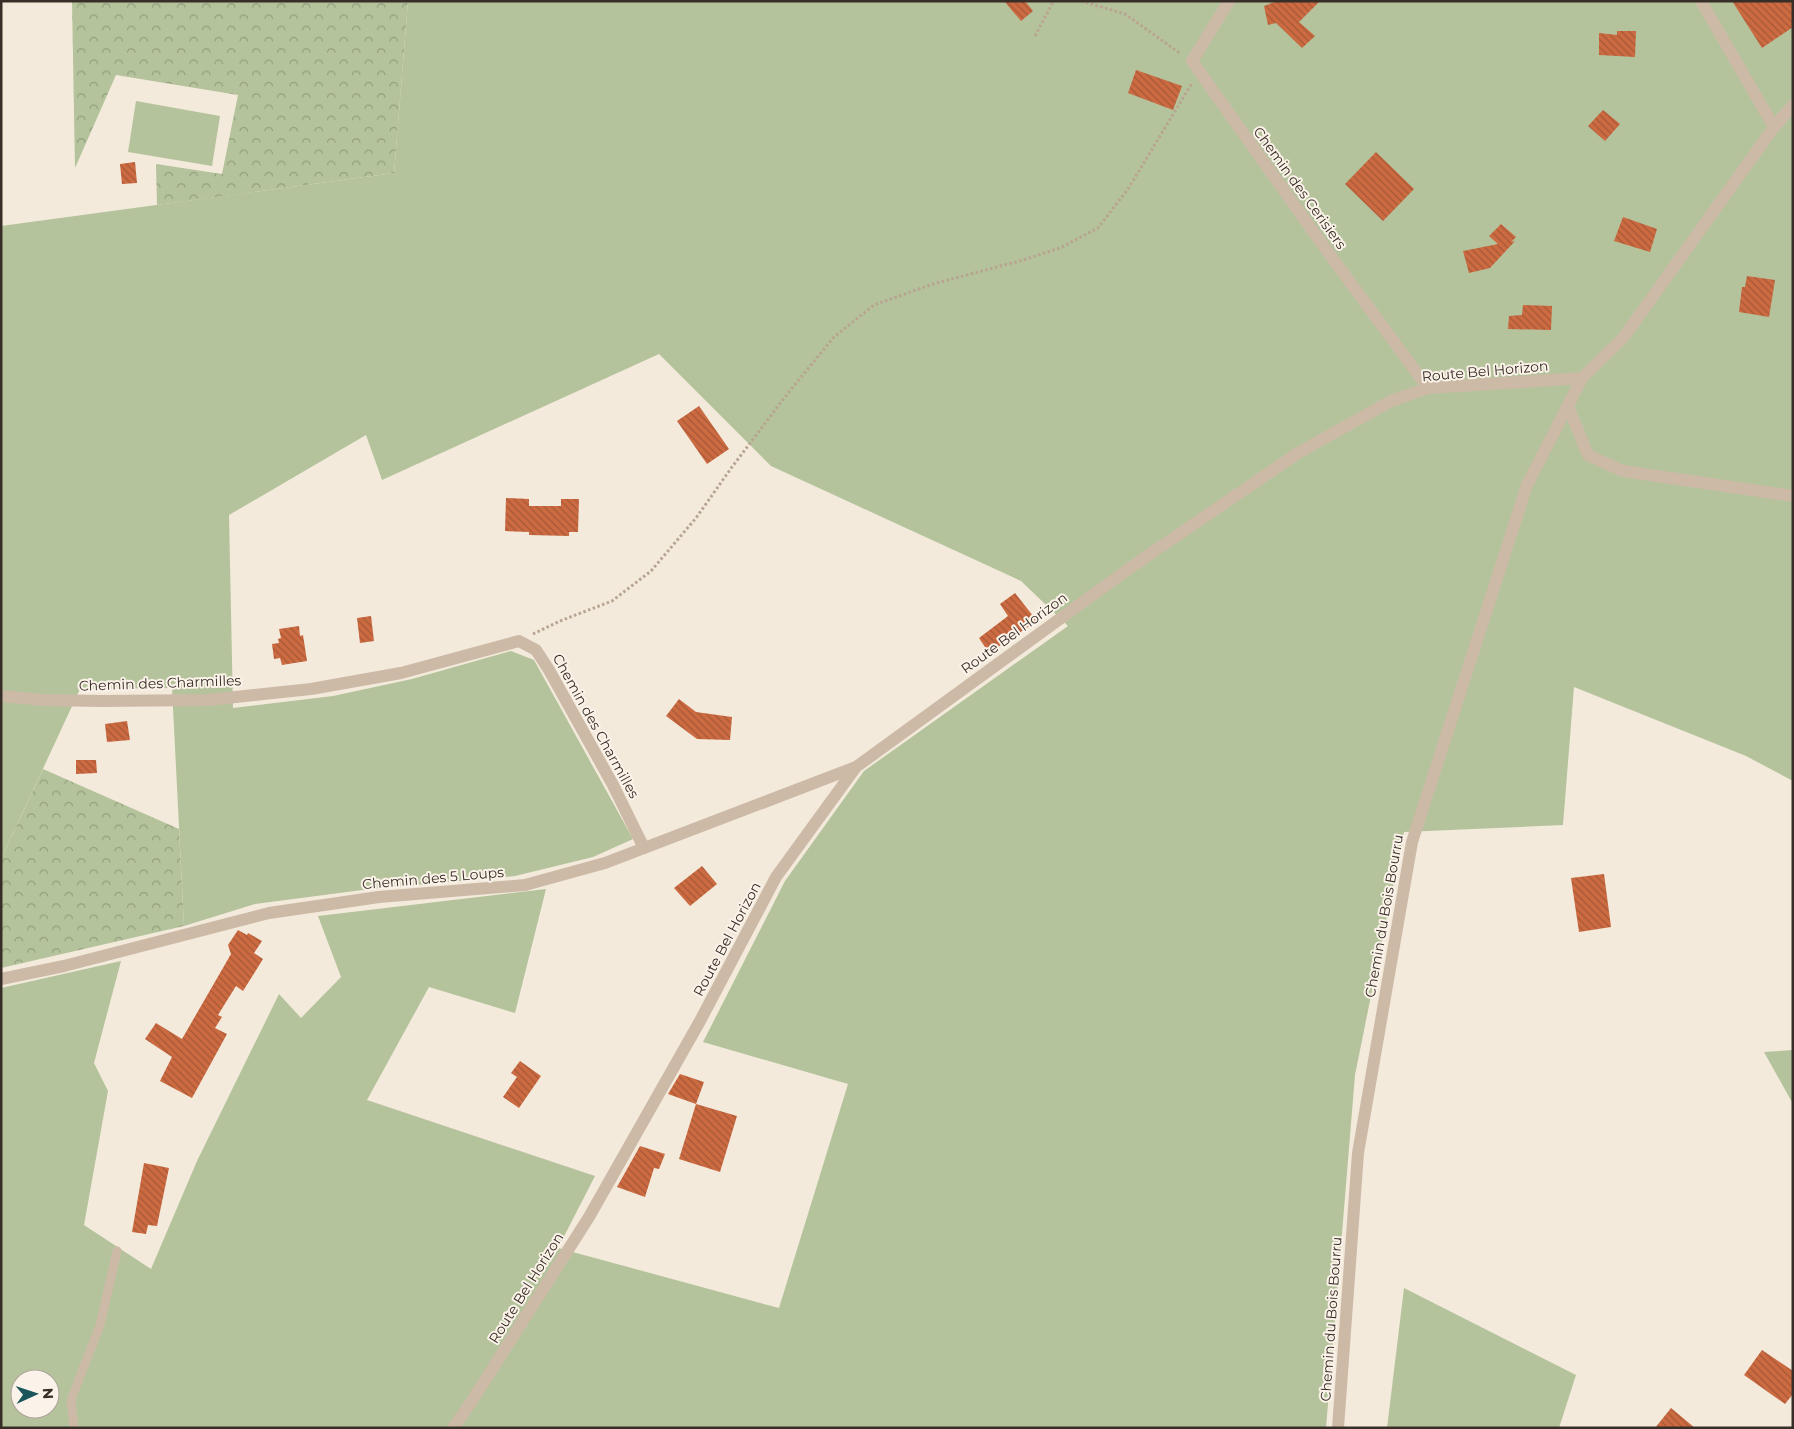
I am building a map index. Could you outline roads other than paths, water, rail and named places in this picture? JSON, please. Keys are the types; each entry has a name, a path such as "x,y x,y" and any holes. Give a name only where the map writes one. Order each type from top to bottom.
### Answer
{"street":[{"name":"Chemin des Cerisiers","path":"1229,1 1192,61 1428,388"},
{"path":"1701,1 1774,127"},
{"path":"1582,378 1622,338 1774,127 1793,106"},
{"name":"Route Bel Horizon","path":"453,1428 589,1217 700,1021 776,876 856,767 1134,565 1298,453 1391,401 1428,388 1582,378"},
{"name":"Chemin du Bois Bourru","path":"1338,1428 1358,1153 1412,842 1527,485 1582,378"},
{"path":"1568,406 1588,455 1623,470 1793,496"},
{"name":"Chemin des Charmilles","path":"1,696 42,700 208,700 311,689 401,673 519,641 536,650 549,670 613,786 644,848"},
{"name":"Chemin des 5 Loups","path":"1,979 73,964 269,913 379,897 525,885 605,863 856,767"}],"lane":[{"path":"74,1428 71,1400 100,1325 117,1251"}]}
